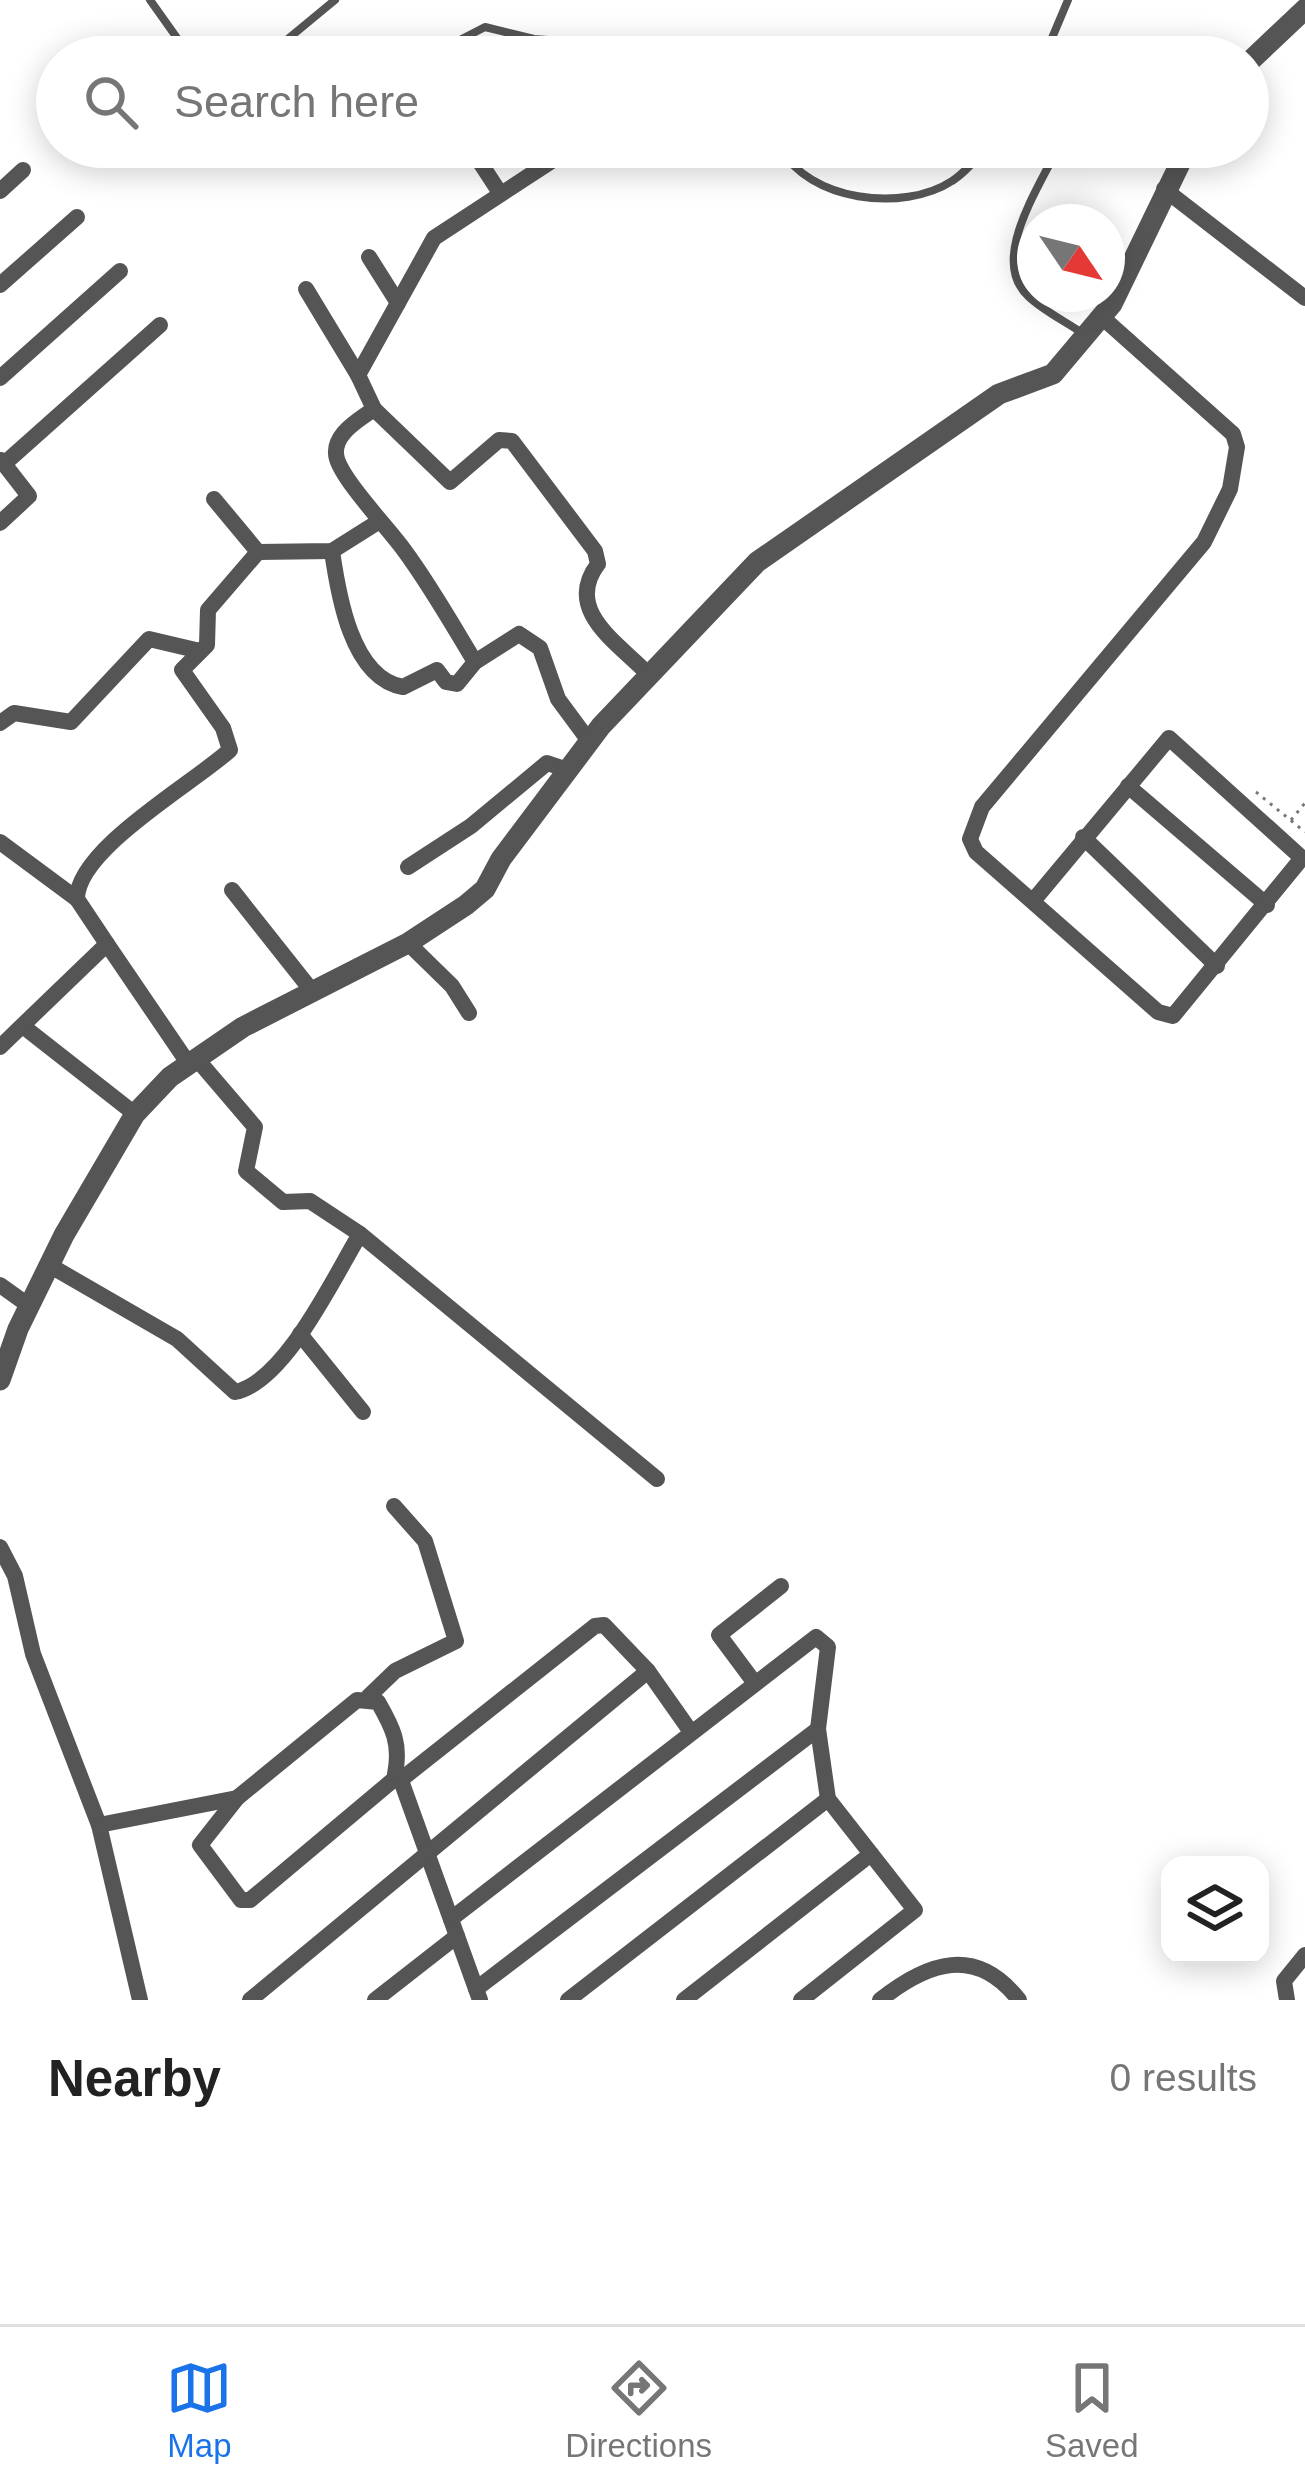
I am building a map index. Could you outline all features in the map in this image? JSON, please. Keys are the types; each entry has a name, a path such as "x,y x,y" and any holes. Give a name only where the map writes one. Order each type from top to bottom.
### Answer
{"street":[{"path":"1269,43 1305,8"},
{"path":"484,168 500,193"},
{"path":"358,375 434,238 535,168"},
{"path":"0,1379 28,1305 135,1114 192,1061 312,991 408,943 485,889 501,859 561,779 647,673 771,551 999,394 1053,374 1103,318 1156,219 1176,168"},
{"path":"0,191 23,170"},
{"path":"1164,189 1305,298"},
{"path":"0,285 77,217"},
{"path":"369,257 398,303"},
{"path":"0,378 120,271"},
{"path":"306,289 374,409 450,482 500,440 512,441 595,551 598,564 586,578 598,628 647,673"},
{"path":"1033,901 1168,738 1302,855 1180,1011 1165,1015 976,852 970,839 973,823 1204,542 1222,513 1237,447 1223,422 1103,318"},
{"path":"0,523 29,496 2,462 160,325"},
{"path":"374,409 346,430 338,442 337,459 378,522 402,546 475,662"},
{"path":"214,499 258,552"},
{"path":"77,899 80,880 94,862 230,749 215,715 182,674 186,662 209,638 208,610 258,552 332,551 378,522"},
{"path":"332,551 342,618 384,680 403,687 437,670 446,682 457,684 475,662 504,640 530,638 548,662 558,699 590,741"},
{"path":"0,723 14,713 71,722 149,639 200,651"},
{"path":"408,867 488,813 547,764 562,769 561,779"},
{"path":"1128,786 1267,905"},
{"path":"1083,837 1217,966"},
{"path":"0,842 77,899 192,1061 254,1127 248,1176 283,1202 310,1202 360,1234 657,1480"},
{"path":"232,890 312,991"},
{"path":"408,943 452,986 469,1013"},
{"path":"0,1047 107,944"},
{"path":"24,1027 135,1114"},
{"path":"49,1265 177,1339 235,1392 265,1377 300,1334 360,1234"},
{"path":"0,1285 28,1305"},
{"path":"300,1334 363,1412"},
{"path":"394,1506 425,1541 456,1641 378,1682 368,1697 347,1706 237,1798 200,1845 245,1901 595,1626 604,1625 648,1671 691,1732"},
{"path":"0,1546 15,1576 33,1654 99,1825 140,2000"},
{"path":"754,1682 719,1635 782,1586"},
{"path":"375,2000 454,1927 816,1636 826,1641 818,1729 828,1799 915,1910 801,2000"},
{"path":"250,2000 648,1671"},
{"path":"368,1697 378,1702 400,1748 399,1776 477,1994 818,1729"},
{"path":"99,1825 237,1798"},
{"path":"568,2000 828,1799"},
{"path":"684,2000 872,1854"},
{"path":"1287,2000 1284,1981 1305,1955"},
{"path":"880,2000 916,1972 937,1965 986,1970 1009,1997"}],"lane":[{"path":"150,0 176,36"},
{"path":"291,36 335,0"},
{"path":"1053,36 1068,0"},
{"path":"468,36 485,27 522,36"},
{"path":"796,168 802,176 882,199 914,195 954,180 966,168"},
{"path":"1048,168 1015,242 1012,272 1027,296 1088,338"}],"path":[{"path":"1291,821 1305,803"}]}
